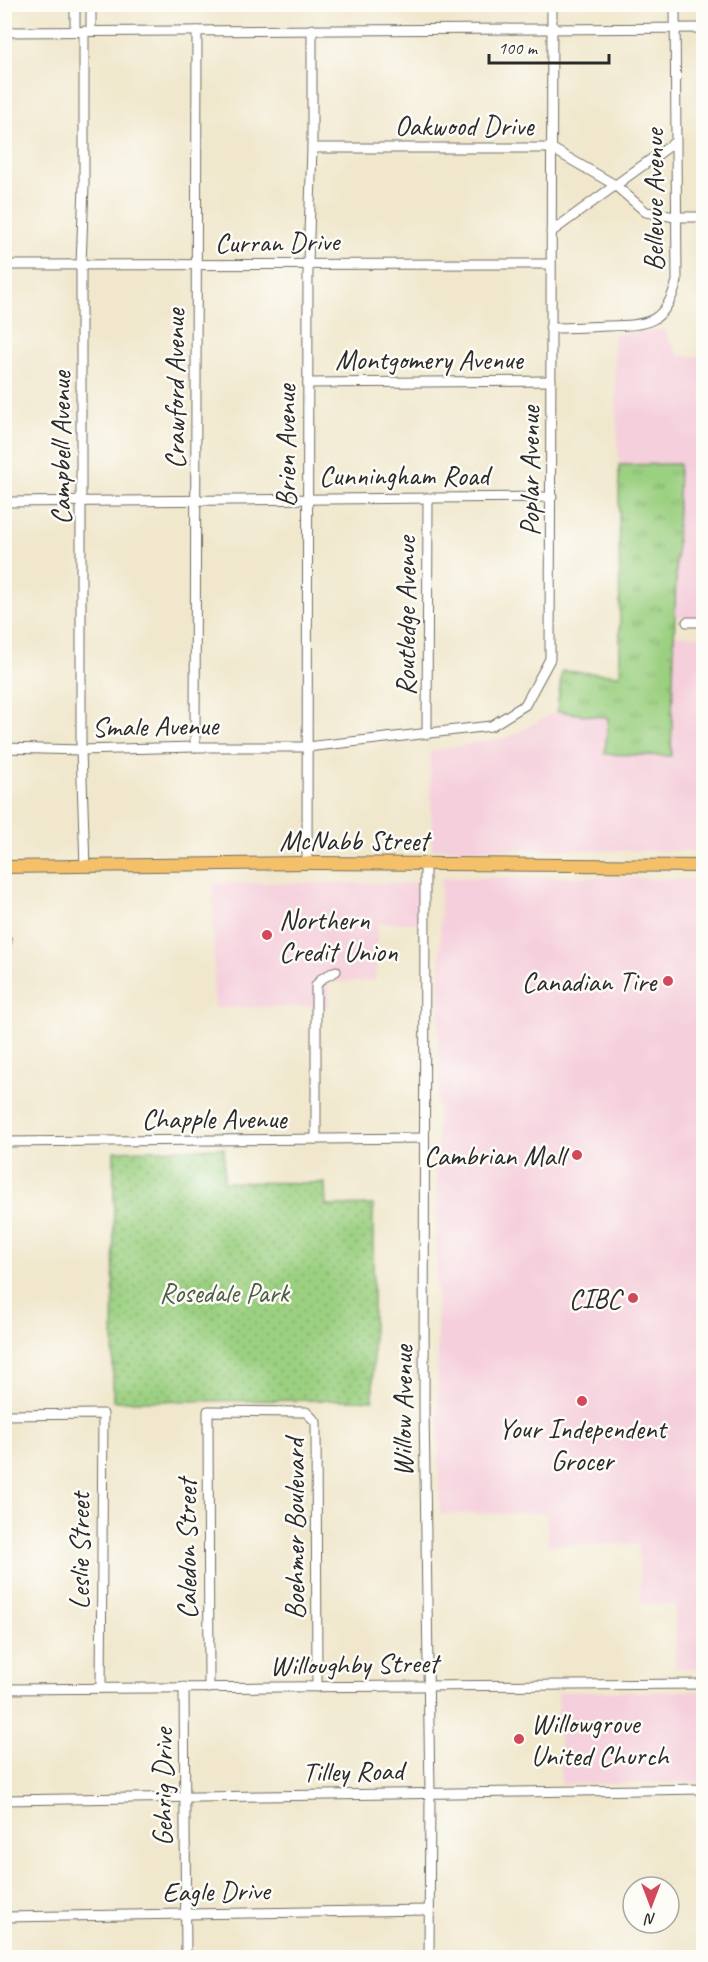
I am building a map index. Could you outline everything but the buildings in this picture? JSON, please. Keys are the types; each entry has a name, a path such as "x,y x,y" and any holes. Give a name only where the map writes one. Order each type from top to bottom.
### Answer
{"main road":[{"name":"McNabb Street","path":"4,867 307,863 704,866"}],"street":[{"path":"75,4 84,31"},
{"path":"84,31 91,4"},
{"name":"Poplar Avenue","path":"307,747 491,726 525,705 550,659 552,4"},
{"name":"Bellevue Avenue","path":"550,328 640,325 658,316 672,300 677,281 675,4"},
{"path":"4,32 704,28"},
{"name":"Brien Avenue","path":"307,863 306,498 312,29"},
{"name":"Campbell Avenue","path":"84,31 84,184 81,265 83,501 81,750 85,866"},
{"name":"Crawford Avenue","path":"195,747 197,31"},
{"path":"550,232 675,142"},
{"name":"Oakwood Drive","path":"312,148 551,148 615,185 646,212 675,217 704,217"},
{"name":"Curran Drive","path":"4,265 550,264"},
{"name":"Montgomery Avenue","path":"308,383 551,381"},
{"name":"Cunningham Road","path":"4,502 552,497"},
{"name":"Routledge Avenue","path":"427,734 428,498"},
{"path":"687,622 704,622"},
{"name":"Smale Avenue","path":"4,748 81,750 307,747"},
{"name":"Willow Avenue","path":"425,863 424,1410 430,1792 429,1958"},
{"path":"4,951 7,940"},
{"path":"316,1139 316,986 321,979 336,971"},
{"name":"Chapple Avenue","path":"4,1142 424,1138"},
{"name":"Boehmer Boulevard","path":"208,1411 306,1412 316,1422 317,1687"},
{"name":"Caledon Street","path":"208,1411 209,1688"},
{"name":"Leslie Street","path":"4,1415 103,1414 101,1688"},
{"name":"Willoughby Street","path":"4,1689 704,1683"},
{"name":"Gehrig Drive","path":"184,1688 186,1958"},
{"name":"Tilley Road","path":"4,1800 704,1789"},
{"name":"Eagle Drive","path":"4,1917 429,1910"}],"shaded area":[{"path":"664,330 678,355 703,357 703,616 675,617 679,464 619,465 613,334"},
{"path":"674,635 703,636 703,851 432,849 430,751 509,737 557,711 608,718 605,754 671,756"},
{"path":"584,877 703,880 703,1668 675,1668 676,1604 641,1604 638,1544 548,1545 546,1513 440,1514 436,1259 441,878"},
{"path":"213,883 419,883 417,923 378,923 375,981 329,982 329,1006 214,1008"},
{"path":"703,1691 703,1782 561,1784 558,1692"}],"green space":[{"path":"679,464 671,756 605,754 608,718 557,711 562,671 620,675 619,465"},
{"name":"Rosedale Park","path":"224,1148 224,1182 325,1183 326,1206 373,1205 373,1400 113,1401 114,1151"}],"place":[{"name":"Northern Credit Union","path":"267,935"},
{"name":"Canadian Tire","path":"668,981"},
{"name":"Cambrian Mall","path":"577,1155"},
{"name":"CIBC","path":"633,1298"},
{"name":"Your Independent Grocer","path":"582,1401"},
{"name":"Willowgrove United Church","path":"519,1739"}]}
